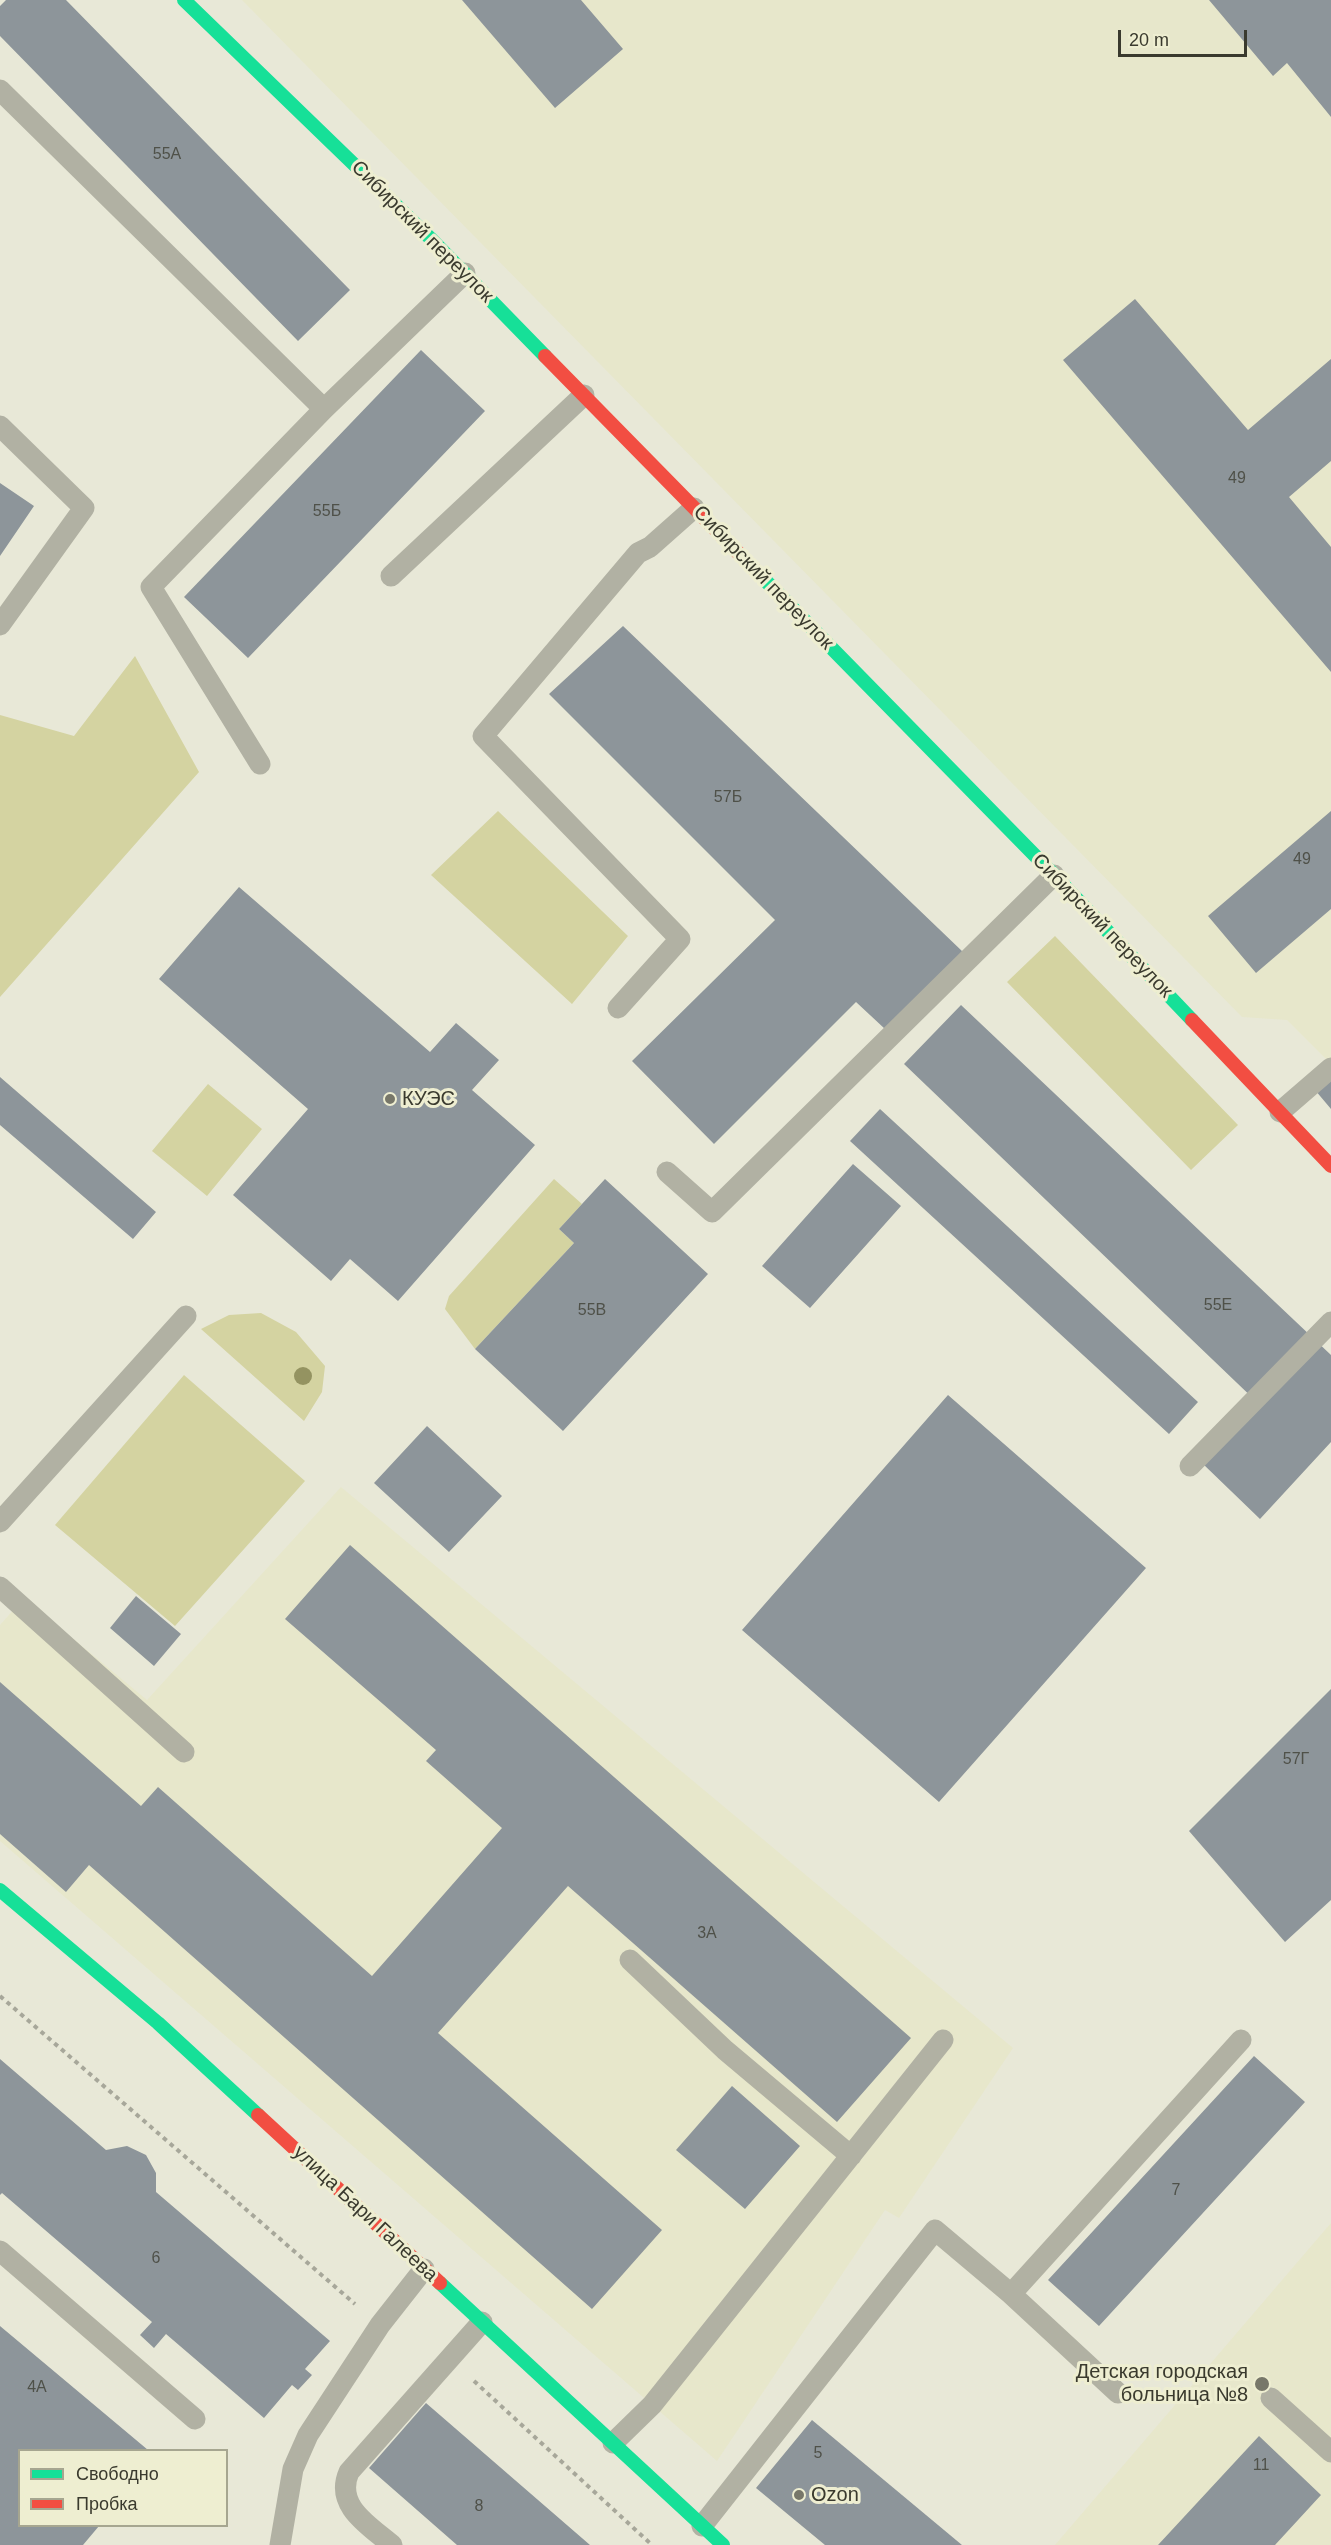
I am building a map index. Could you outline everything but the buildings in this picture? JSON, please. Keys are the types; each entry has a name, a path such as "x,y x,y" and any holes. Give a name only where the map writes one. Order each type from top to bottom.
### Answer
{"street":[{"name":"Сибирский переулок","path":"184,0 465,273 1054,875 1331,1166"},
{"name":"улица Бари Галеева","path":"0,1890 158,2023 723,2545"}],"lane":[{"path":"0,90 324,409"},
{"path":"260,764 151,587 324,409 465,273"},
{"path":"391,576 584,395"},
{"path":"0,426 84,508 0,625"},
{"path":"618,1008 680,939 483,736 638,553 651,546 694,508"},
{"path":"667,1172 712,1212 1054,875"},
{"path":"1280,1112 1331,1068"},
{"path":"0,1522 186,1316"},
{"path":"1190,1466 1331,1322"},
{"path":"0,1587 184,1752"},
{"path":"630,1960 725,2050 851,2156"},
{"path":"613,2443 652,2405 943,2040"},
{"path":"1011,2294 1241,2040"},
{"path":"702,2526 935,2230 1011,2294 1118,2393"},
{"path":"0,2251 195,2419"},
{"path":"280,2545 290,2482 298,2455 308,2435 380,2325 424,2269"},
{"path":"392,2545 353,2511 346,2500 345,2481 349,2472 482,2322"},
{"path":"1271,2398 1331,2452"}],"path":[{"path":"0,1996 380,2325"},
{"path":"449,2359 652,2545"}],"shaded area":[{"path":"242,0 1331,0 1331,1064 1287,1020 1242,1017"},
{"path":"341,1487 1013,2048 899,2218 885,2210 717,2461 0,1841 0,1625 24,1598 147,1700"},
{"name":"Детская городская больница №8","path":"1331,2223 1331,2545 1055,2545"}],"green space":[{"path":"135,656 199,772 0,997 0,715 74,736"},
{"path":"498,811 628,936 572,1004 431,875"},
{"path":"1055,936 1238,1125 1191,1170 1007,982"},
{"path":"208,1084 262,1129 207,1196 152,1151"},
{"path":"554,1179 582,1204 559,1229 574,1243 475,1349 445,1309 449,1296"},
{"path":"261,1313 296,1332 325,1366 322,1392 304,1421 201,1329 229,1315"},
{"path":"184,1375 305,1481 175,1626 55,1525"}],"traffic: fast":[{"path":"184,0 430,238 545,356"},
{"path":"761,576 1054,875 1192,1020"},
{"path":"0,1890 158,2023 258,2115"},
{"path":"440,2283 723,2545"}],"traffic: jam":[{"path":"545,356 761,576"},
{"path":"1192,1020 1331,1166"},
{"path":"258,2115 440,2283"}],"place":[{"name":"КУЭС","path":"390,1099"},
{"name":"Детская городская больница №8","path":"1262,2384"},
{"name":"Ozon","path":"799,2495"}]}
